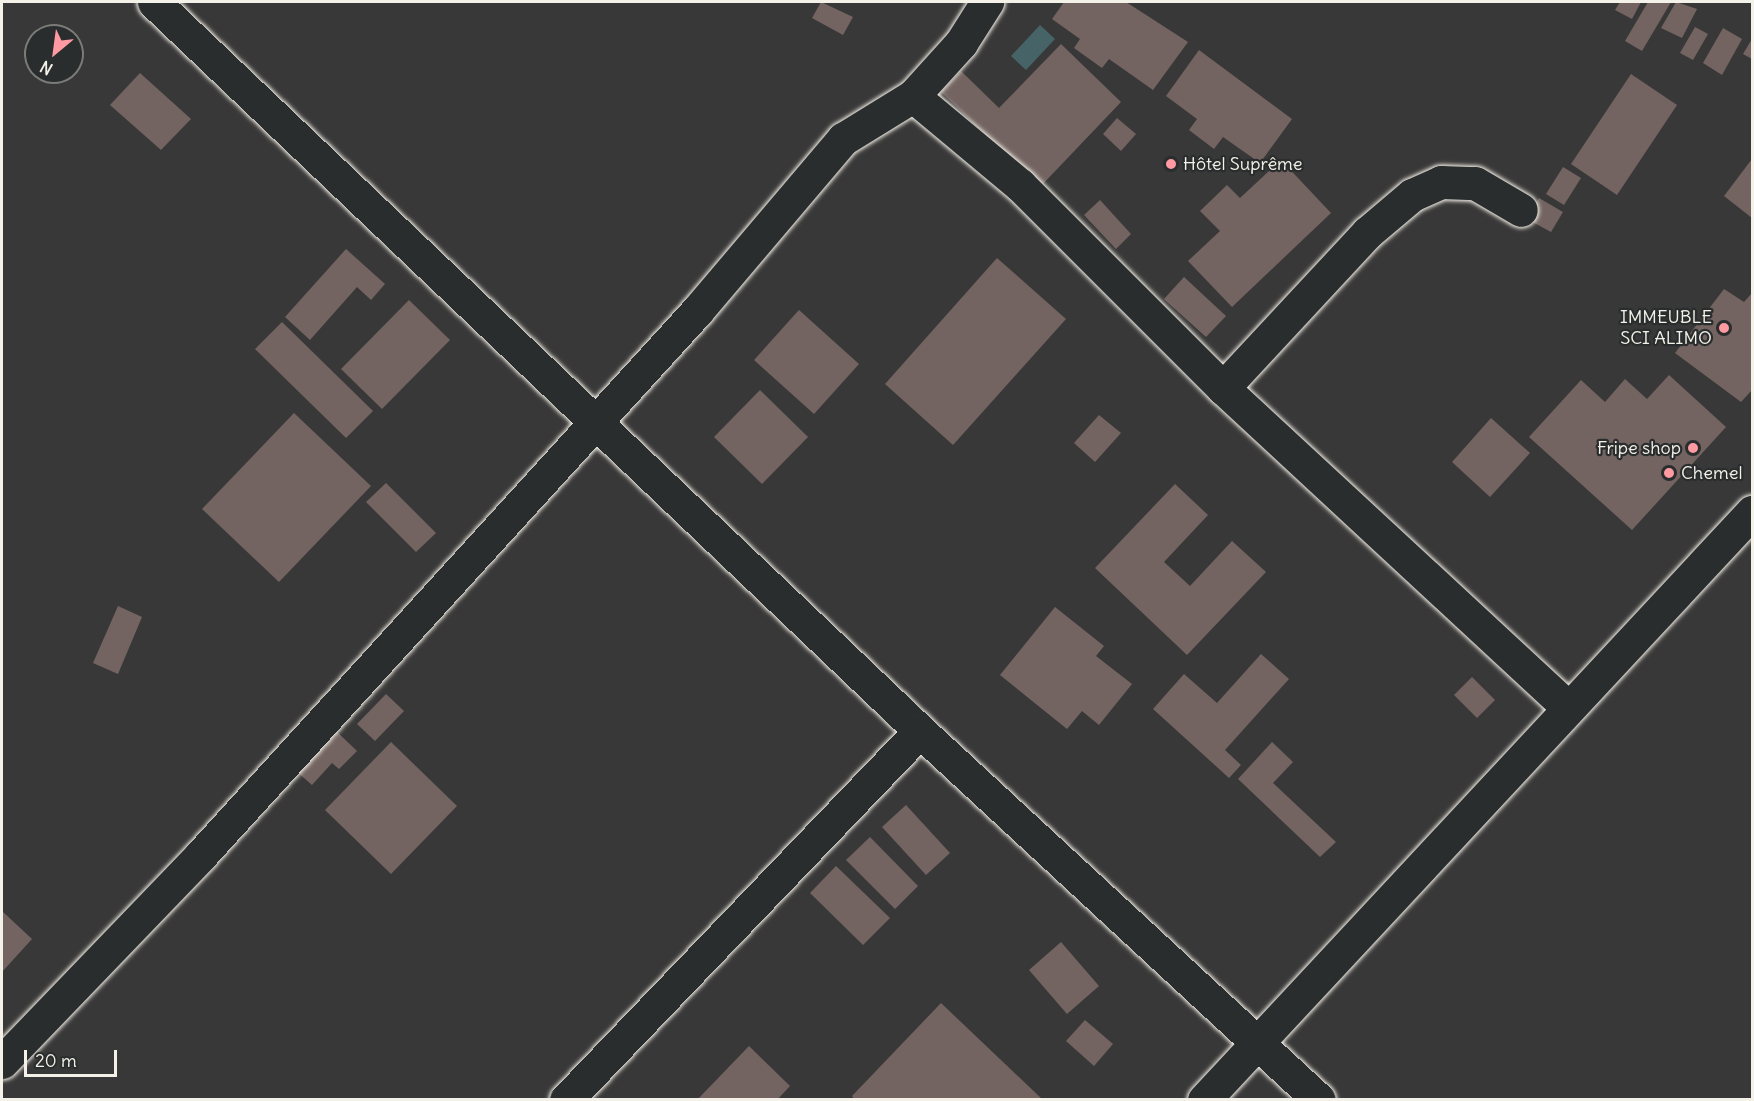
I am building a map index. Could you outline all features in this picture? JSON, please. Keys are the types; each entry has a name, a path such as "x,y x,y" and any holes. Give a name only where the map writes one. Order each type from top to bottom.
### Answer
{"street":[{"path":"154,2 920,730 1257,1040 1318,1100"},
{"path":"2,1062 201,855 594,420 697,311 843,139 913,96 961,43 987,2"},
{"path":"913,96 1020,185 1223,388 1568,707"},
{"path":"1223,388 1367,233 1412,195 1441,182 1475,183 1521,210"},
{"path":"1204,1100 1257,1040 1752,512"},
{"path":"566,1100 920,730"}],"water":[{"path":"1040,25 1055,39 1026,70 1011,56"}],"building":[{"path":"821,2 853,17 843,35 812,18"},
{"path":"1064,2 1126,2 1188,42 1153,90 1109,59 1102,68 1074,48 1080,39 1052,19"},
{"path":"1620,2 1641,2 1632,19 1615,10"},
{"path":"1648,2 1671,2 1642,51 1625,41"},
{"path":"1676,2 1697,9 1682,38 1661,28"},
{"path":"1695,27 1708,34 1693,60 1680,53"},
{"path":"1723,28 1742,39 1722,75 1703,63"},
{"path":"1752,39 1752,59 1743,54"},
{"path":"1061,44 1121,102 1040,187 941,92 961,71 999,108"},
{"path":"1199,50 1292,119 1260,163 1223,137 1214,149 1189,130 1197,119 1166,96"},
{"path":"140,73 191,119 161,150 110,105"},
{"path":"1631,74 1677,105 1617,195 1571,164"},
{"path":"1117,118 1136,134 1121,151 1103,134"},
{"path":"1752,159 1752,218 1724,196"},
{"path":"1281,160 1331,213 1232,307 1188,261 1220,231 1200,211 1227,185 1240,198"},
{"path":"1563,167 1581,178 1564,205 1546,194"},
{"path":"1539,198 1563,212 1551,232 1527,219"},
{"path":"1100,200 1131,234 1116,249 1084,215"},
{"path":"346,249 385,284 371,300 357,287 310,340 285,317"},
{"path":"997,258 1066,319 953,445 885,384"},
{"path":"1184,277 1226,316 1206,337 1164,299"},
{"name":"IMMEUBLE SCI ALIMO","path":"1724,289 1744,302 1752,293 1752,390 1741,402 1675,353"},
{"path":"409,300 450,340 382,409 341,369"},
{"path":"799,310 859,364 814,414 754,360"},
{"path":"282,322 373,411 346,438 255,349"},
{"path":"1669,375 1726,427 1632,530 1529,437 1581,380 1605,402 1625,379 1647,399"},
{"path":"760,390 808,437 762,484 714,437"},
{"path":"294,413 371,486 279,582 202,509"},
{"path":"1099,415 1121,433 1095,462 1074,443"},
{"path":"1491,418 1530,453 1490,497 1452,462"},
{"path":"386,483 436,533 416,552 366,502"},
{"path":"1175,484 1208,515 1164,562 1190,586 1232,541 1266,572 1187,655 1095,568"},
{"path":"118,606 142,617 118,674 93,663"},
{"path":"1055,607 1104,646 1096,656 1132,684 1099,725 1082,711 1067,729 1000,675"},
{"path":"1261,654 1289,679 1225,750 1241,765 1229,778 1153,709 1184,674 1217,703"},
{"path":"1472,677 1495,700 1477,718 1454,695"},
{"path":"386,694 404,711 375,741 357,724"},
{"path":"334,729 357,751 339,769 332,763 312,785 296,771"},
{"path":"391,742 457,806 391,874 325,810"},
{"path":"1272,742 1293,762 1273,783 1336,842 1320,857 1238,779"},
{"path":"906,805 950,853 926,875 882,827"},
{"path":"870,837 918,886 895,909 846,860"},
{"path":"836,866 890,918 863,945 810,893"},
{"path":"2,911 32,939 2,972"},
{"path":"1061,942 1099,986 1067,1014 1029,970"},
{"path":"941,1003 1043,1100 855,1100 852,1096"},
{"path":"1085,1020 1113,1044 1094,1066 1066,1041"},
{"path":"749,1046 790,1086 777,1100 697,1100"}],"place":[{"name":"Hôtel Suprême","path":"1171,164"},
{"name":"IMMEUBLE SCI ALIMO","path":"1724,328"},
{"name":"Fripe shop","path":"1693,448"},
{"name":"Chemel","path":"1669,473"}]}
